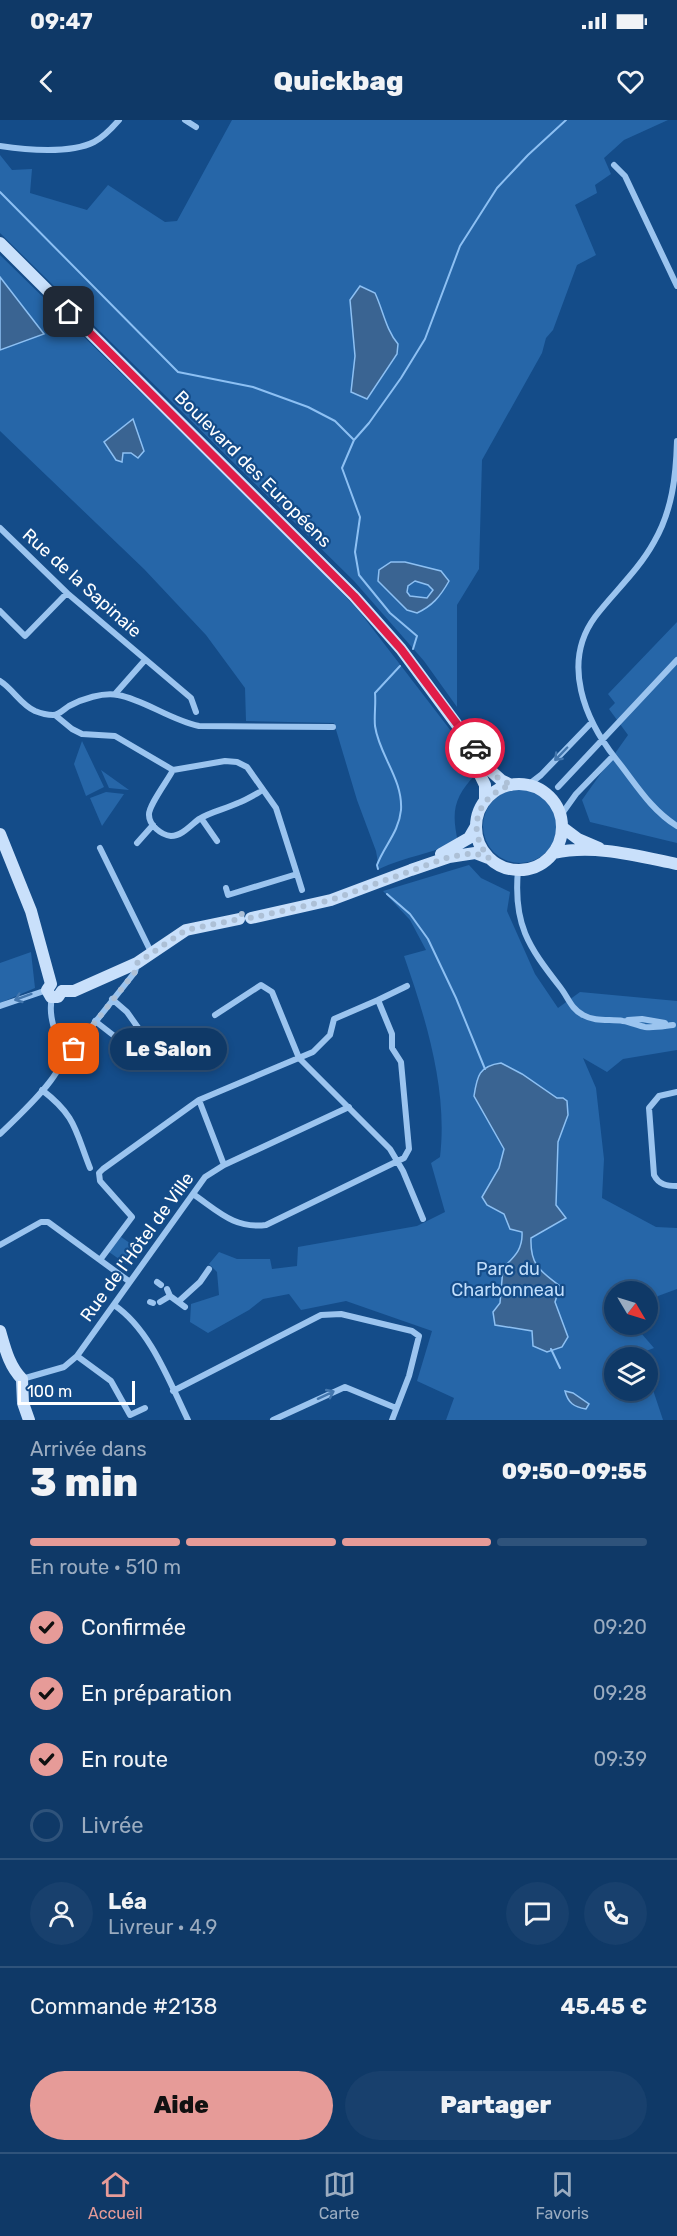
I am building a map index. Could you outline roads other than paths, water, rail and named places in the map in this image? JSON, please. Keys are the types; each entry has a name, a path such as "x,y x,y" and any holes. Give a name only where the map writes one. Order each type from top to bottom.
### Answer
{"main road":[{"name":"Boulevard des Européens","path":"0,243 354,596 401,649 464,736"},
{"path":"464,736 498,778 511,785"},
{"path":"464,736 467,748 485,785 485,801"},
{"path":"411,870 470,838 485,801 492,794 511,785 528,785 546,793 555,803 561,821 578,839 606,850 677,864"},
{"path":"0,834 31,911 53,990 74,991 137,963 186,930 324,902 411,870 466,854 481,854 503,867 518,870 542,864 554,853 558,845 561,821"},
{"path":"476,826 480,844 489,858"},
{"path":"554,853 570,850 606,850"},
{"path":"0,1331 4,1361 22,1380 23,1403 29,1420"}],"street":[{"path":"0,146 54,150 81,147 103,136 119,120"},
{"path":"185,120 196,127"},
{"path":"614,165 625,176 677,286"},
{"path":"677,441 672,496 655,542 636,570 593,620 583,640 578,677 584,703 602,740 649,803 677,826"},
{"name":"Rue de la Sapinaie","path":"0,528 67,593 191,698 196,712"},
{"path":"0,610 25,636 67,593"},
{"name":"Rue de la Sapinaie","path":"115,694 145,660"},
{"path":"558,787 677,660"},
{"path":"0,681 32,709 56,715 72,729 82,734 115,736 173,770 225,761 237,762 247,767 276,808 302,890"},
{"path":"56,715 80,701 115,694 183,722 200,726 333,727"},
{"path":"528,785 548,768 592,722"},
{"path":"561,821 576,794 613,756"},
{"path":"173,770 167,783 151,805 149,815 153,825 161,833 172,836 180,834 201,818 240,803 263,790"},
{"path":"201,818 217,842"},
{"path":"137,843 153,825"},
{"path":"100,848 152,954"},
{"path":"518,870 518,914 523,930 548,973 579,1013 594,1019 624,1021 646,1027 675,1025"},
{"path":"226,888 228,895 297,874"},
{"path":"74,1049 135,972 137,963"},
{"path":"215,1015 261,985 272,992 298,1058 390,1149 403,1171 423,1219"},
{"path":"100,1260 132,1217 100,1180 99,1173 199,1100 313,1052 330,1035 334,1019 407,986"},
{"path":"0,1006 53,990 51,1012 62,1058 61,1066 42,1090 0,1134"},
{"path":"112,999 127,1012 139,1029 154,1037 167,1048 180,1065"},
{"path":"194,1194 236,1223 250,1227 266,1225 404,1158 409,1149 401,1062 392,1048 392,1034 378,1000"},
{"path":"95,1021 122,1042 139,1029"},
{"path":"42,1090 58,1103 71,1119 90,1168"},
{"path":"677,1092 658,1096 652,1101 650,1108 654,1175 662,1185 677,1186"},
{"path":"199,1100 224,1165"},
{"name":"Rue de l'Hôtel de Ville","path":"22,1380 64,1367 77,1356 205,1177 224,1165 349,1107"},
{"path":"0,1245 45,1221 130,1282"},
{"path":"178,1302 200,1282 209,1269"},
{"path":"162,1285 170,1296 185,1307"},
{"path":"154,1302 170,1296"},
{"path":"114,1305 127,1314 143,1333 188,1420"},
{"path":"173,1391 321,1314 341,1314 412,1332 418,1336 409,1376 392,1420"},
{"path":"77,1356 111,1381 130,1415 145,1408"},
{"path":"273,1420 345,1386 396,1408"}],"waterway":[{"path":"413,649 417,636 390,613 359,575 355,552 360,517 342,468 354,440 401,378 425,339 460,246 497,188 566,120"},
{"path":"0,192 178,372 253,387 308,407 335,421 354,440"},
{"path":"378,869 380,858 400,818 401,799 395,777 377,737 375,693 400,666"},
{"path":"387,894 410,914 428,939 456,998 485,1069"},
{"path":"551,1349 560,1368"}],"place":[{"name":"Le Salon","path":"74,1049"}],"park label":[{"name":"Parc du Charbonneau","path":"508,1279"}]}
